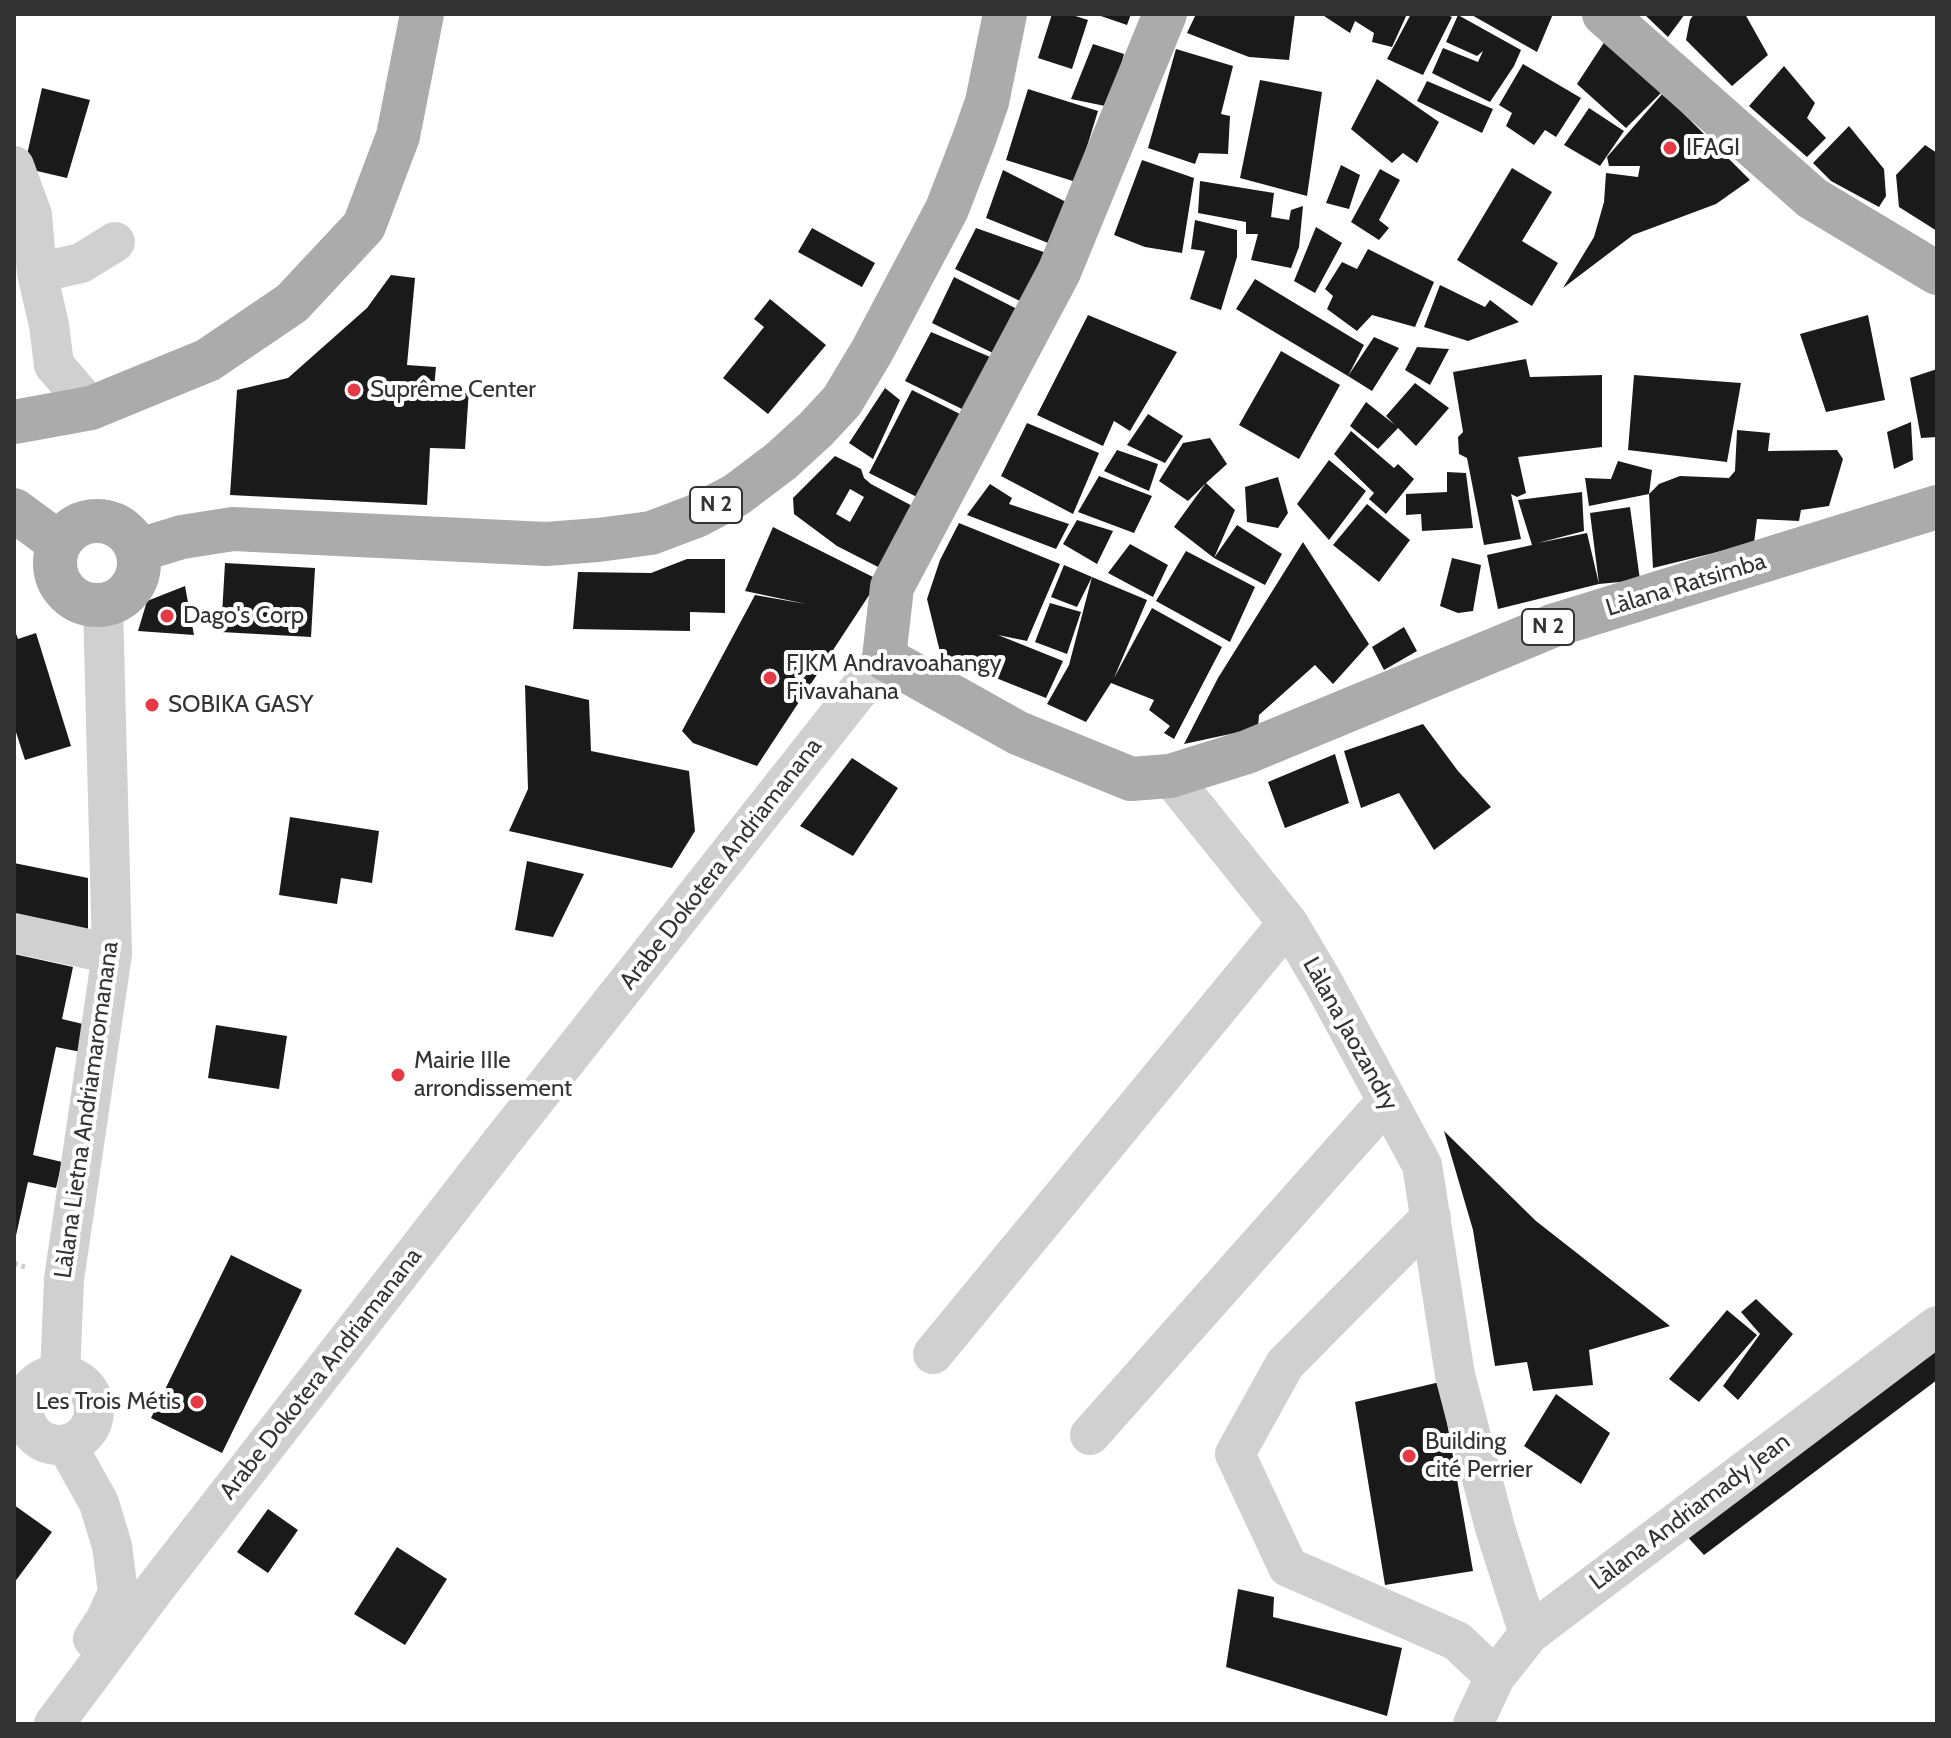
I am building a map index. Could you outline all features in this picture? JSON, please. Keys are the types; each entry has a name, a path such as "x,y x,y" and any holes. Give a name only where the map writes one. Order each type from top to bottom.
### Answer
{"main road":[{"path":"14,422 91,408 208,360 292,303 364,226 398,136 422,14"},
{"name":"N 2","path":"139,550 182,537 233,529 546,544 598,540 651,533 696,516 736,495 781,461 816,429 842,401 872,351 947,209 987,102 1005,14"},
{"path":"884,658 892,587 1059,272 1165,14"},
{"path":"1604,14 1812,198 1937,273"},
{"name":"Làlana Ratsimba","path":"1170,776 1247,752 1552,626 1937,507"},
{"path":"14,510 59,543"},
{"path":"94,520 109,522 122,528 139,550 137,580 129,592 117,601 89,605 77,601 59,582 55,568 59,543 68,531 80,524 94,520"},
{"name":"N 2","path":"884,658 1018,733 1131,779 1170,776"}],"street":[{"path":"14,166 32,215 37,273 54,365 91,408"},
{"path":"37,273 81,263 115,242"},
{"name":"Làlana Lietna Andriamaromanana","path":"60,1375 64,1279 112,954 103,605"},
{"name":"Arabe Dokotera Andriamanana","path":"54,1724 153,1591 504,1139 884,658"},
{"name":"Làlana Jaozandry","path":"1170,776 1288,923 1422,1165 1455,1375 1495,1528 1529,1634"},
{"path":"933,1354 1288,923"},
{"path":"14,933 112,954"},
{"path":"1090,1435 1387,1101"},
{"path":"1431,1217 1285,1364 1235,1454 1288,1567 1457,1641 1495,1677"},
{"name":"Làlana Andriamady Jean","path":"1473,1724 1495,1677 1529,1634 1937,1326"},
{"path":"48,1444 92,1423 95,1412 93,1401 80,1382 60,1375 37,1382 29,1391 24,1413 27,1425 135,1533 153,1591"},
{"path":"44,1724 66,1678 106,1619 118,1592 112,1546 99,1503 48,1444"}],"building":[{"path":"1052,14 1069,14 1088,20 1072,69 1038,58"},
{"path":"1095,14 1131,14 1127,25"},
{"path":"1196,14 1295,14 1289,60 1249,57 1187,33"},
{"path":"1321,14 1407,14 1392,47 1372,42 1374,33 1355,21 1350,33"},
{"path":"1411,14 1445,14 1452,17 1423,75 1387,59"},
{"path":"1470,14 1553,14 1537,52"},
{"path":"1644,14 1685,14 1668,37"},
{"path":"1694,14 1745,14 1768,55 1732,86 1686,40"},
{"path":"1458,15 1521,50 1490,102 1432,73 1443,48 1478,62 1483,51 1477,56 1446,42"},
{"path":"1605,41 1662,92 1626,128 1577,84"},
{"path":"1093,44 1124,54 1110,107 1071,99"},
{"path":"1176,49 1233,66 1221,114 1230,116 1228,154 1199,153 1195,164 1148,148"},
{"path":"1523,64 1581,98 1556,137 1545,130 1534,145 1506,126 1512,113 1499,105"},
{"path":"1784,66 1815,103 1807,118 1826,138 1807,157 1749,106"},
{"path":"1377,79 1439,122 1417,163 1403,153 1392,163 1351,129"},
{"path":"1260,80 1322,92 1307,196 1240,178"},
{"path":"1427,81 1493,109 1482,133 1417,101"},
{"path":"42,88 90,100 67,178 24,168"},
{"path":"1028,89 1098,111 1076,182 1006,160"},
{"path":"1663,93 1750,180 1716,204 1633,235 1563,288 1594,237 1604,202 1606,173 1638,177 1640,166 1609,166 1607,157"},
{"path":"1589,108 1624,131 1600,166 1564,145"},
{"path":"1849,126 1884,169 1886,196 1879,207 1831,181 1813,163"},
{"path":"1925,145 1937,153 1937,231 1899,207 1896,175"},
{"path":"1142,160 1194,178 1182,253 1145,247 1114,235"},
{"path":"1341,165 1360,175 1349,209 1326,203"},
{"path":"1512,168 1552,192 1522,241 1558,263 1532,306 1457,260"},
{"path":"1380,169 1400,180 1379,220 1389,228 1379,240 1351,222"},
{"path":"1003,170 1072,205 1053,245 986,218"},
{"path":"1200,181 1274,193 1271,217 1289,220 1291,210 1303,206 1299,247 1291,268 1251,260 1258,234 1246,234 1246,222 1198,213"},
{"path":"1195,220 1237,230 1237,257 1221,310 1190,299 1205,251 1191,249"},
{"path":"1316,227 1342,243 1315,293 1294,281"},
{"path":"812,228 875,263 862,287 798,252"},
{"path":"976,228 1052,255 1024,303 955,269"},
{"path":"1368,249 1434,282 1415,327 1372,315 1357,331 1327,309 1333,296 1325,289 1342,262 1357,269"},
{"name":"Suprême Center","path":"391,275 415,278 407,365 436,367 434,388 469,389 465,449 430,448 427,505 230,495 237,390 288,378 367,308"},
{"path":"954,277 1021,311 999,356 932,323"},
{"path":"1255,279 1364,345 1348,376 1236,309"},
{"path":"1440,285 1485,307 1490,300 1519,322 1468,341 1424,327"},
{"path":"770,299 826,345 768,414 723,378 764,327 754,319"},
{"path":"1088,315 1177,352 1130,431 1114,421 1103,446 1037,415"},
{"path":"1868,315 1885,400 1826,412 1800,334"},
{"path":"931,332 995,359 964,410 905,381"},
{"path":"1374,337 1399,348 1372,391 1348,376"},
{"path":"1417,347 1449,349 1430,385 1405,370"},
{"path":"1281,351 1340,385 1299,459 1239,425"},
{"path":"1526,359 1530,377 1602,375 1602,447 1518,457 1526,493 1517,497 1511,494 1521,539 1484,545 1467,458 1459,454 1458,437 1463,432 1453,372"},
{"path":"1937,369 1937,437 1921,438 1910,378"},
{"path":"1634,375 1741,383 1727,462 1628,450"},
{"path":"1415,383 1449,408 1416,446 1398,428 1378,449 1350,426 1366,402 1395,425 1386,416"},
{"path":"885,388 900,400 873,459 849,443"},
{"path":"912,390 964,416 921,499 869,473"},
{"path":"1148,414 1183,436 1165,463 1127,445"},
{"path":"1911,422 1913,460 1894,469 1887,432"},
{"path":"1027,423 1099,453 1073,514 1001,476"},
{"path":"1737,430 1770,433 1768,451 1837,450 1843,459 1829,506 1801,510 1799,521 1757,519 1754,543 1653,568 1649,494 1659,484 1680,476 1729,478 1735,471"},
{"path":"1351,431 1394,468 1398,464 1414,479 1386,514 1369,499 1374,493 1334,454"},
{"path":"1210,438 1227,464 1188,501 1159,481 1183,443"},
{"path":"1117,450 1158,464 1149,491 1104,471"},
{"path":"835,456 861,469 864,478 871,484 918,509 884,570 837,546 794,514 793,498","holes":["850,489 864,497 850,522 836,514"]},
{"path":"1329,460 1366,491 1329,540 1297,504"},
{"path":"1618,461 1652,470 1649,494 1589,506 1585,478 1611,479"},
{"path":"1447,472 1466,473 1473,528 1422,531 1421,514 1406,515 1406,494 1447,492"},
{"path":"1099,476 1152,496 1134,533 1078,512"},
{"path":"1278,477 1288,513 1278,528 1247,522 1245,487"},
{"path":"1206,483 1235,510 1214,558 1174,527"},
{"path":"990,484 1012,498 1009,504 1069,524 1056,549 967,515"},
{"path":"1582,492 1584,531 1538,543 1587,533 1599,584 1498,609 1487,555 1532,545 1518,500"},
{"path":"1367,504 1410,540 1379,582 1333,545"},
{"path":"1630,507 1640,580 1599,584 1590,513"},
{"path":"1077,520 1113,531 1097,564 1063,544"},
{"path":"959,523 1060,564 1027,641 998,635 1063,661 1046,698 941,656 927,599 940,560"},
{"path":"1237,525 1282,554 1265,585 1214,558"},
{"path":"773,527 879,580 757,766 693,743 682,731 755,595 806,604 745,591"},
{"path":"1303,542 1369,644 1333,684 1315,665 1259,715 1258,728 1184,744 1218,678"},
{"path":"1130,544 1168,565 1153,597 1108,573"},
{"path":"1186,551 1255,587 1230,642 1156,601"},
{"path":"1452,558 1481,565 1473,611 1458,613 1440,606"},
{"path":"687,559 725,559 725,613 690,612 690,631 573,629 578,572 651,573"},
{"path":"225,563 315,568 311,637 221,632"},
{"path":"1064,565 1092,577 1077,607 1051,597"},
{"path":"1092,577 1147,600 1114,678 1152,608 1222,647 1174,739 1164,733 1170,726 1149,710 1154,700 1111,683 1086,722 1047,704 1069,665"},
{"name":"Dago's Corp","path":"185,586 194,635 138,631 147,601"},
{"path":"1050,603 1081,612 1067,654 1035,642"},
{"path":"1404,627 1417,651 1384,670 1372,647"},
{"path":"14,628 18,639 36,633 71,746 25,760 14,726"},
{"path":"525,685 589,700 591,751 689,771 695,831 672,868 509,831 528,789"},
{"path":"1423,724 1458,771 1491,807 1434,850 1399,793 1361,808 1344,751"},
{"path":"1335,754 1349,803 1285,828 1268,782"},
{"path":"852,758 898,788 853,856 800,826"},
{"path":"290,817 379,831 372,883 341,878 337,904 279,895"},
{"path":"527,861 584,874 553,937 515,930"},
{"path":"14,863 88,878 88,934 14,917"},
{"path":"14,954 73,967 62,1019 87,1025 81,1052 56,1047 33,1155 62,1162 56,1188 28,1182 15,1240"},
{"path":"216,1025 287,1036 279,1089 208,1078"},
{"path":"1444,1131 1536,1221 1670,1326 1589,1350 1593,1385 1533,1391 1527,1362 1495,1366 1473,1230"},
{"path":"231,1255 302,1290 222,1453 151,1418"},
{"path":"1756,1299 1793,1334 1738,1400 1723,1386 1760,1334 1741,1312"},
{"path":"1727,1310 1757,1335 1699,1402 1669,1379"},
{"path":"1937,1345 1937,1380 1704,1555 1684,1533"},
{"name":"Building cité Perrier","path":"1440,1382 1473,1571 1385,1585 1355,1402"},
{"path":"1556,1394 1610,1433 1581,1484 1524,1446"},
{"path":"14,1505 52,1532 14,1583"},
{"path":"268,1509 298,1530 268,1573 237,1552"},
{"path":"397,1547 447,1579 405,1645 354,1614"},
{"path":"1238,1589 1274,1597 1273,1617 1402,1648 1387,1716 1226,1667"}],"place":[{"name":"IFAGI","path":"1670,148"},
{"name":"Suprême Center","path":"354,390"},
{"name":"Dago's Corp","path":"167,616"},
{"name":"FJKM Andravoahangy Fivavahana","path":"770,678"},
{"name":"SOBIKA GASY","path":"152,705"},
{"name":"Mairie IIIe arrondissement","path":"398,1075"},
{"name":"Les Trois Métis","path":"197,1402"},
{"name":"Building cité Perrier","path":"1409,1456"}]}
